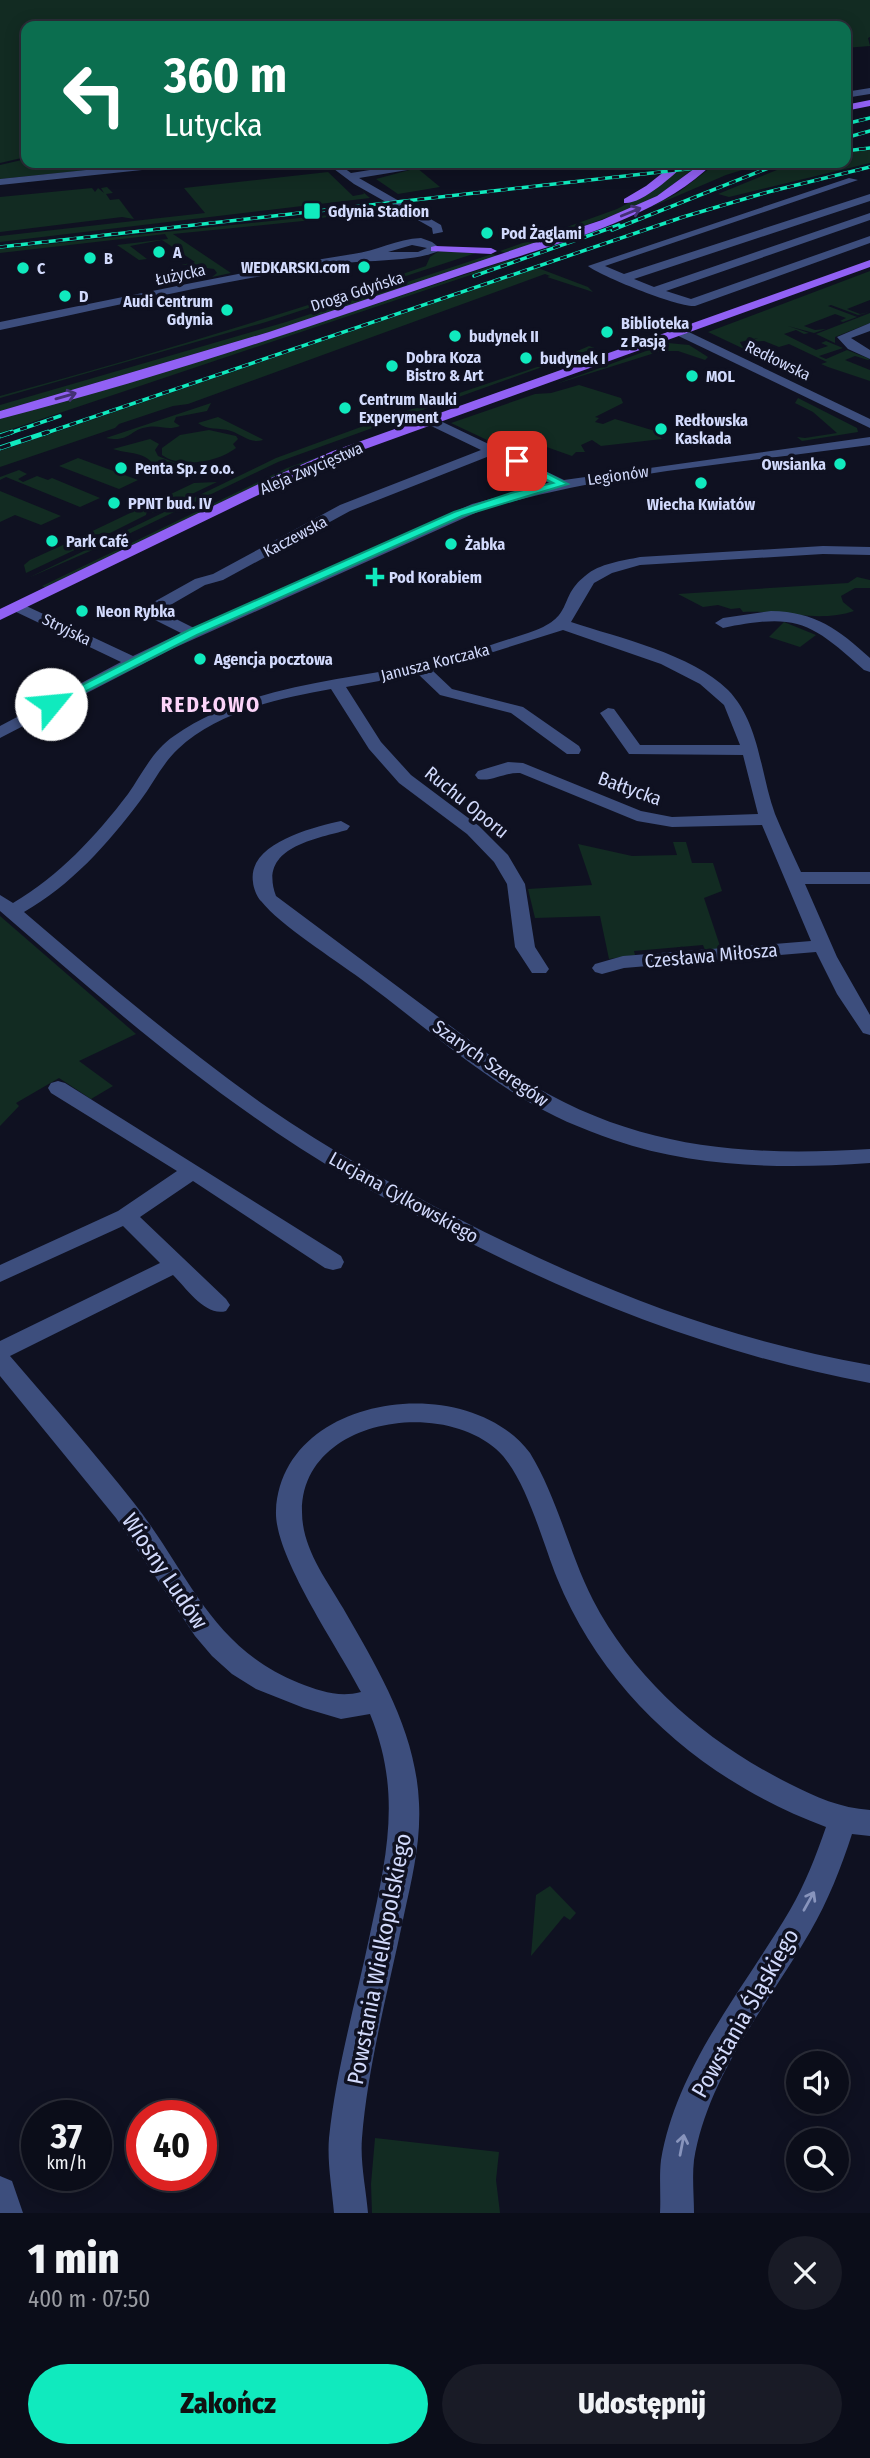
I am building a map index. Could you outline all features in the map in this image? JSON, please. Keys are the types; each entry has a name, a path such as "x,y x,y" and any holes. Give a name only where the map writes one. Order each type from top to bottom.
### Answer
{"main road":[{"path":"851,96 870,93"},
{"path":"851,107 870,103"},
{"name":"Droga Gdyńska","path":"0,402 297,316 491,251 622,204 650,188 675,168"},
{"name":"Droga Gdyńska","path":"0,415 273,335 606,222 661,198 701,168"},
{"path":"427,245 491,251"},
{"name":"Aleja Zwycięstwa","path":"4,605 304,468 870,256"},
{"name":"Aleja Zwycięstwa","path":"4,605 284,465 870,263"}],"street":[{"path":"0,182 133,168"},
{"path":"338,168 437,227 437,232 427,245"},
{"path":"349,176 400,168"},
{"path":"853,180 594,266 622,279 691,303 870,239"},
{"path":"622,279 870,197"},
{"path":"849,203 870,211"},
{"path":"654,291 870,216"},
{"path":"683,237 804,279"},
{"name":"Łużycka","path":"397,251 400,243 427,245"},
{"name":"Łużycka","path":"0,326 268,272 397,251 420,255 427,245"},
{"name":"Redłowska","path":"679,327 870,416"},
{"name":"Redłowska","path":"679,327 870,425"},
{"path":"870,327 843,337 846,343 870,355"},
{"path":"430,420 562,484"},
{"path":"865,442 870,425"},
{"name":"Legionów","path":"0,733 193,633 458,514 515,495 562,484 865,442"},
{"name":"Kaczewska","path":"193,633 148,611 200,582 218,577 345,508 493,450"},
{"path":"870,551 823,550 640,561 623,565 598,573 589,580 579,591 569,614 561,624 673,665 712,685 735,709 743,726 769,819 821,946 842,988 870,1029"},
{"name":"Stryjska","path":"4,605 133,662"},
{"path":"723,623 771,615 810,620 829,630 870,667"},
{"name":"Janusza Korczaka","path":"6,906 31,901 99,843 177,741 231,710 286,692 421,669 533,636 561,624"},
{"path":"421,669 446,692 517,710 573,750"},
{"name":"Ruchu Oporu","path":"335,683 374,745 405,779 473,830 502,859 516,884 525,947 539,969"},
{"path":"608,713 635,750 748,750"},
{"name":"Bałtycka","path":"484,775 508,766 523,768 637,816 657,821 769,819"},
{"name":"Szarych Szeregów","path":"341,826 291,842 272,853 262,870 263,888 268,898 506,1078 572,1115 645,1141 712,1154 744,1157 792,1159 870,1156"},
{"path":"794,878 870,878"},
{"name":"Lucjana Cylkowskiego","path":"6,906 174,1047 260,1111 399,1197 544,1272 662,1322 766,1353 870,1374"},
{"name":"Czesława Miłosza","path":"602,968 623,962 821,946"},
{"path":"58,1088 255,1209 333,1262"},
{"path":"0,1274 126,1216 191,1172"},
{"path":"126,1216 218,1305"},
{"path":"0,1351 177,1264"},
{"name":"Wiosny Ludów","path":"0,1360 142,1532 207,1633 232,1660 248,1674 270,1685 312,1699 345,1707 378,1700"},
{"name":"Powstania Wielkopolskiego","path":"351,2213 345,2142 351,2097 407,1821 398,1752 378,1700 290,1529 289,1511 293,1488 309,1457 333,1435 379,1416 410,1411 440,1412 487,1429 517,1454 583,1606 640,1689 673,1722 756,1783 856,1822"},
{"name":"Powstania Śląskiego","path":"677,2213 676,2189 681,2150 697,2093 814,1892 837,1843 856,1822"},
{"path":"0,2193 6,2213"}],"green space":[{"path":"0,0 870,0 870,46 851,48 851,21 21,21 21,158 0,163"},
{"path":"870,150 870,163 851,168 851,152"},
{"path":"21,160 21,168 107,168 0,179 0,165"},
{"path":"417,168 440,187 398,194 376,179"},
{"path":"681,168 694,168 659,195 638,206 507,254 500,251 617,209 653,190"},
{"path":"710,168 749,168 649,208 679,192"},
{"path":"782,168 849,168 729,197 718,194"},
{"path":"328,172 353,196 364,194 363,192 370,198 0,242 0,236 205,213 184,188"},
{"path":"107,187 113,193 106,194 110,200 119,199 134,219 122,217 0,232 0,197 92,188 95,192 98,188 104,193 101,188"},
{"path":"358,212 303,221 173,234 231,273 212,277 217,273 214,269 198,267 195,264 181,265 195,262 162,240 130,246 147,259 139,260 117,245 168,239 165,234 0,253 0,249"},
{"path":"439,251 476,253 266,322 0,398 373,284 426,266 430,257"},
{"path":"492,254 499,256 293,325 0,411 0,405 286,322"},
{"path":"512,261 0,433 0,418 246,347"},
{"path":"538,268 588,287 593,292 547,277 550,276 545,274 188,404 173,406 119,424 115,428 0,467 0,451"},
{"path":"870,271 870,300 847,309 860,314 870,312 858,315 831,305 828,306 857,317 843,322 840,321 846,318 835,314 804,326 815,330 826,329 814,333 788,326 809,333 796,330 784,334 816,350 828,346 821,343 826,341 843,348 819,356 826,359 847,350 870,359 855,356 845,360 870,370 870,381 821,364 827,362 789,344 779,347 764,341 746,342 758,338 740,342 759,356 708,332"},
{"path":"870,313 870,323 835,337 835,343 816,334"},
{"path":"648,339 308,462 46,588 42,586 287,468"},
{"path":"668,343 689,345 708,357 705,360 678,351 661,351 556,384"},
{"path":"589,346 595,348 278,462 118,539 28,578 276,458 552,362"},
{"path":"579,385 621,398 623,403 595,417 599,418 595,422 603,424 615,419 655,431 662,439 601,446 592,440 581,445 585,452 576,452 572,456 524,439 507,444 526,454 519,455 451,423 535,394 551,393"},
{"path":"798,398 857,428 858,432 802,441 797,437 837,433 813,412 795,403"},
{"path":"211,403 207,411 176,417 174,422 180,426 148,427 120,439 106,438"},
{"path":"218,417 263,440 250,440 231,431 198,423"},
{"path":"209,430 236,436 238,439 233,444 236,448 220,457 189,463 162,455 162,448 180,435"},
{"path":"150,439 159,444 155,450 158,456 178,464 171,472 155,468 142,456 113,449"},
{"path":"78,458 138,480 119,489 59,466"},
{"path":"19,470 27,474 18,479 23,482 37,476 48,480 52,478 100,498 80,507 6,477 0,480 0,477"},
{"path":"217,482 152,513 154,502 194,483"},
{"path":"0,491 61,516 41,525 15,515 0,522"},
{"path":"149,504 146,515 110,533 82,536"},
{"path":"102,537 26,573 24,565 30,560 76,539"},
{"path":"857,577 870,580 870,588 855,588 841,596 843,602 854,611 827,616 743,612 740,608 731,609 718,605 703,607 678,594 848,583"},
{"path":"784,622 816,635 800,647 769,637"},
{"path":"673,842 686,842 692,863 713,863 722,891 704,898 721,949 705,950 703,945 634,951 635,955 609,959 600,916 535,918 528,889 592,885 578,844 632,856 677,855"},
{"path":"0,916 136,1034 79,1061 113,1086 91,1099 59,1078 16,1103 19,1106 0,1126"},
{"path":"550,1886 576,1913 570,1920 564,1916 531,1956 536,1895"},
{"path":"375,2138 499,2152 496,2180 500,2213 372,2213 371,2184"}],"railway":[{"path":"851,123 870,118"},
{"path":"851,136 870,131"},
{"path":"851,150 870,148"},
{"path":"43,434 683,217 768,192 870,167"},
{"path":"0,247 696,168"},
{"path":"612,230 768,168"},
{"path":"474,276 619,225"},
{"path":"7,434 60,416"},
{"path":"0,436 12,432"},
{"path":"0,448 48,432"}],"place":[{"name":"Gdynia Stadion","path":"312,211"},
{"name":"Pod Żaglami","path":"487,233"},
{"name":"A","path":"159,252"},
{"name":"B","path":"90,258"},
{"name":"WEDKARSKI.com","path":"364,267"},
{"name":"C","path":"23,268"},
{"name":"D","path":"65,296"},
{"name":"Audi Centrum Gdynia","path":"227,310"},
{"name":"Biblioteka z Pasją","path":"607,332"},
{"name":"budynek II","path":"455,336"},
{"name":"budynek I","path":"526,358"},
{"name":"Dobra Koza Bistro & Art","path":"392,366"},
{"name":"MOL","path":"692,376"},
{"name":"Centrum Nauki Experyment","path":"345,408"},
{"name":"Redłowska Kaskada","path":"661,429"},
{"name":"Owsianka","path":"840,464"},
{"name":"Penta Sp. z o.o.","path":"121,468"},
{"name":"Wiecha Kwiatów","path":"701,483"},
{"name":"PPNT bud. IV","path":"114,503"},
{"name":"Park Café","path":"52,541"},
{"name":"Żabka","path":"451,544"},
{"name":"Pod Korabiem","path":"375,577"},
{"name":"Neon Rybka","path":"82,611"},
{"name":"Agencja pocztowa","path":"200,659"}],"district":[{"name":"REDŁOWO","path":"211,705"}],"route":[{"path":"51,704 193,633 458,514 515,495 562,484 517,461"}]}
